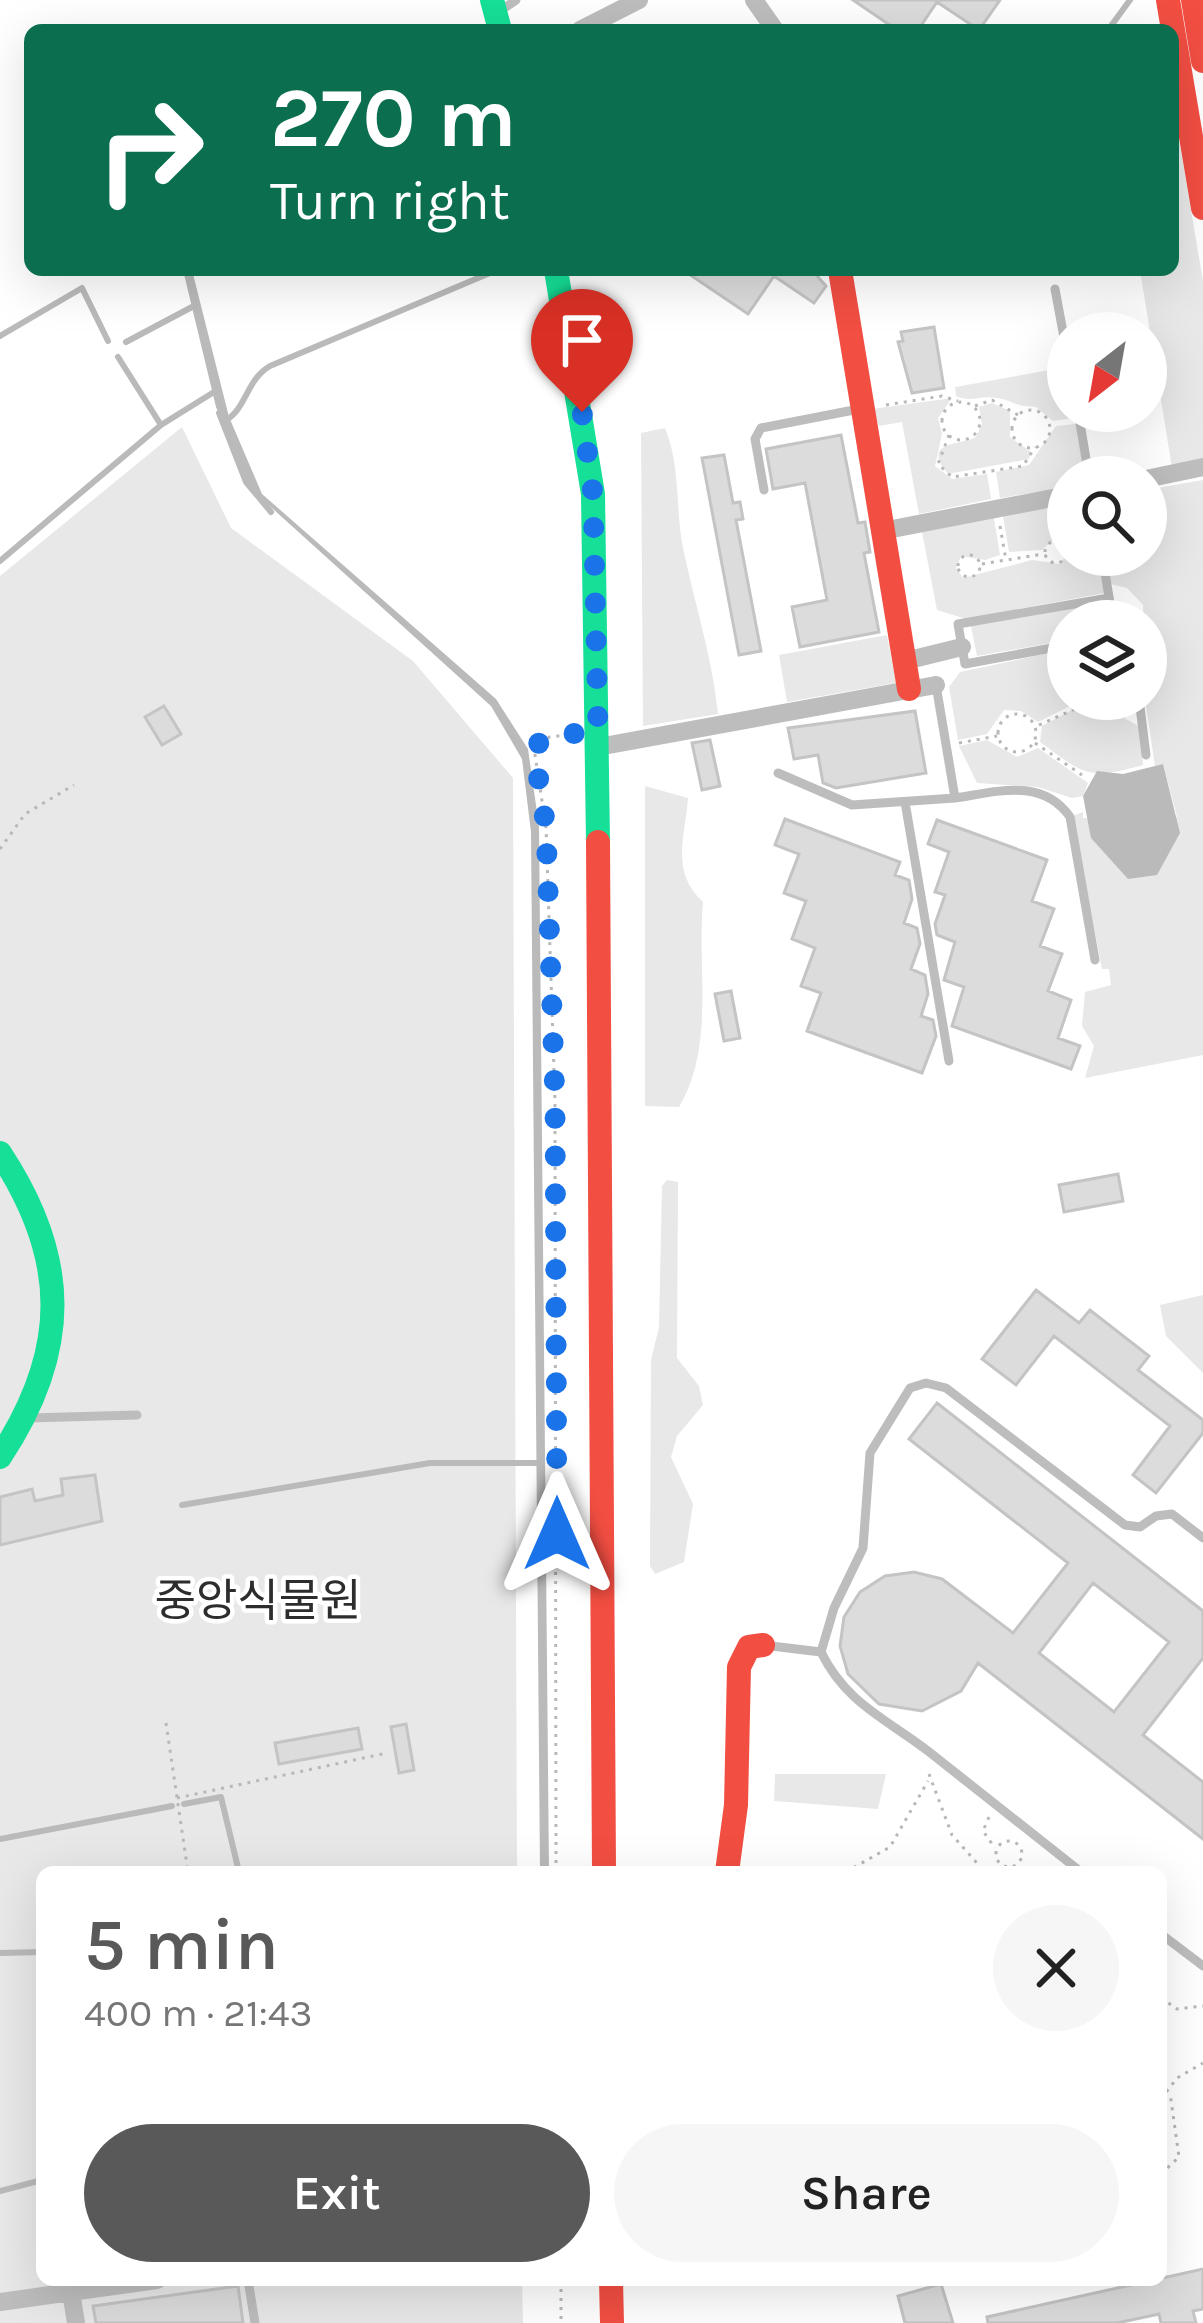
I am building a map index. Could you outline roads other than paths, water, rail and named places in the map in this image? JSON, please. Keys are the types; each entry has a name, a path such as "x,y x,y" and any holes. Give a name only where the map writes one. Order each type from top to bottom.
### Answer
{"main road":[{"path":"1193,0 1203,61"},
{"path":"1179,65 1203,208"},
{"path":"557,276 593,494 604,1866"},
{"path":"841,276 910,689"},
{"path":"0,1153 31,1200 50,1265 54,1335 29,1418 0,1457"},
{"path":"728,1866 736,1805 739,1667 749,1647 764,1645"},
{"path":"611,2286 612,2323"}],"street":[{"path":"592,24 639,0"},
{"path":"1167,475 1203,467"},
{"path":"887,530 1047,499"},
{"path":"905,661 962,647"},
{"path":"598,739 936,685"},
{"path":"0,2302 114,2286"},
{"path":"71,2292 76,2323"}],"lane":[{"path":"1054,289 1059,312"},
{"path":"764,490 755,439 761,428 864,408"},
{"path":"1047,650 965,664 958,624 1109,598 1105,576"},
{"path":"936,685 955,798"},
{"path":"1144,720 1146,755"},
{"path":"778,773 852,805 1023,789 1061,804 1070,817 1096,961"},
{"path":"905,802 949,1061"},
{"path":"1074,1866 931,1754 863,1710 836,1684 821,1652 834,1608 863,1547 870,1453 910,1388 926,1384 946,1388 1125,1525 1140,1527 1156,1516 1172,1514 1203,1538"},
{"path":"29,1418 137,1414"},
{"path":"764,1645 821,1652"},
{"path":"1167,1939 1203,1966"},
{"path":"249,2286 255,2323"}],"waterway":[{"path":"1112,24 1130,0"},
{"path":"225,421 270,366 483,276"},
{"path":"0,336 82,288 108,341"},
{"path":"126,342 192,307"},
{"path":"118,357 161,425"},
{"path":"0,561 161,425 214,392"},
{"path":"219,413 246,482 271,512"},
{"path":"182,1505 430,1463 541,1463"},
{"path":"184,1804 221,1797 238,1866"},
{"path":"0,1839 172,1806"},
{"path":"0,1953 36,1952"},
{"path":"0,2191 36,2182"}],"park label":[{"name":"중앙식물원","path":"258,1601"}]}
